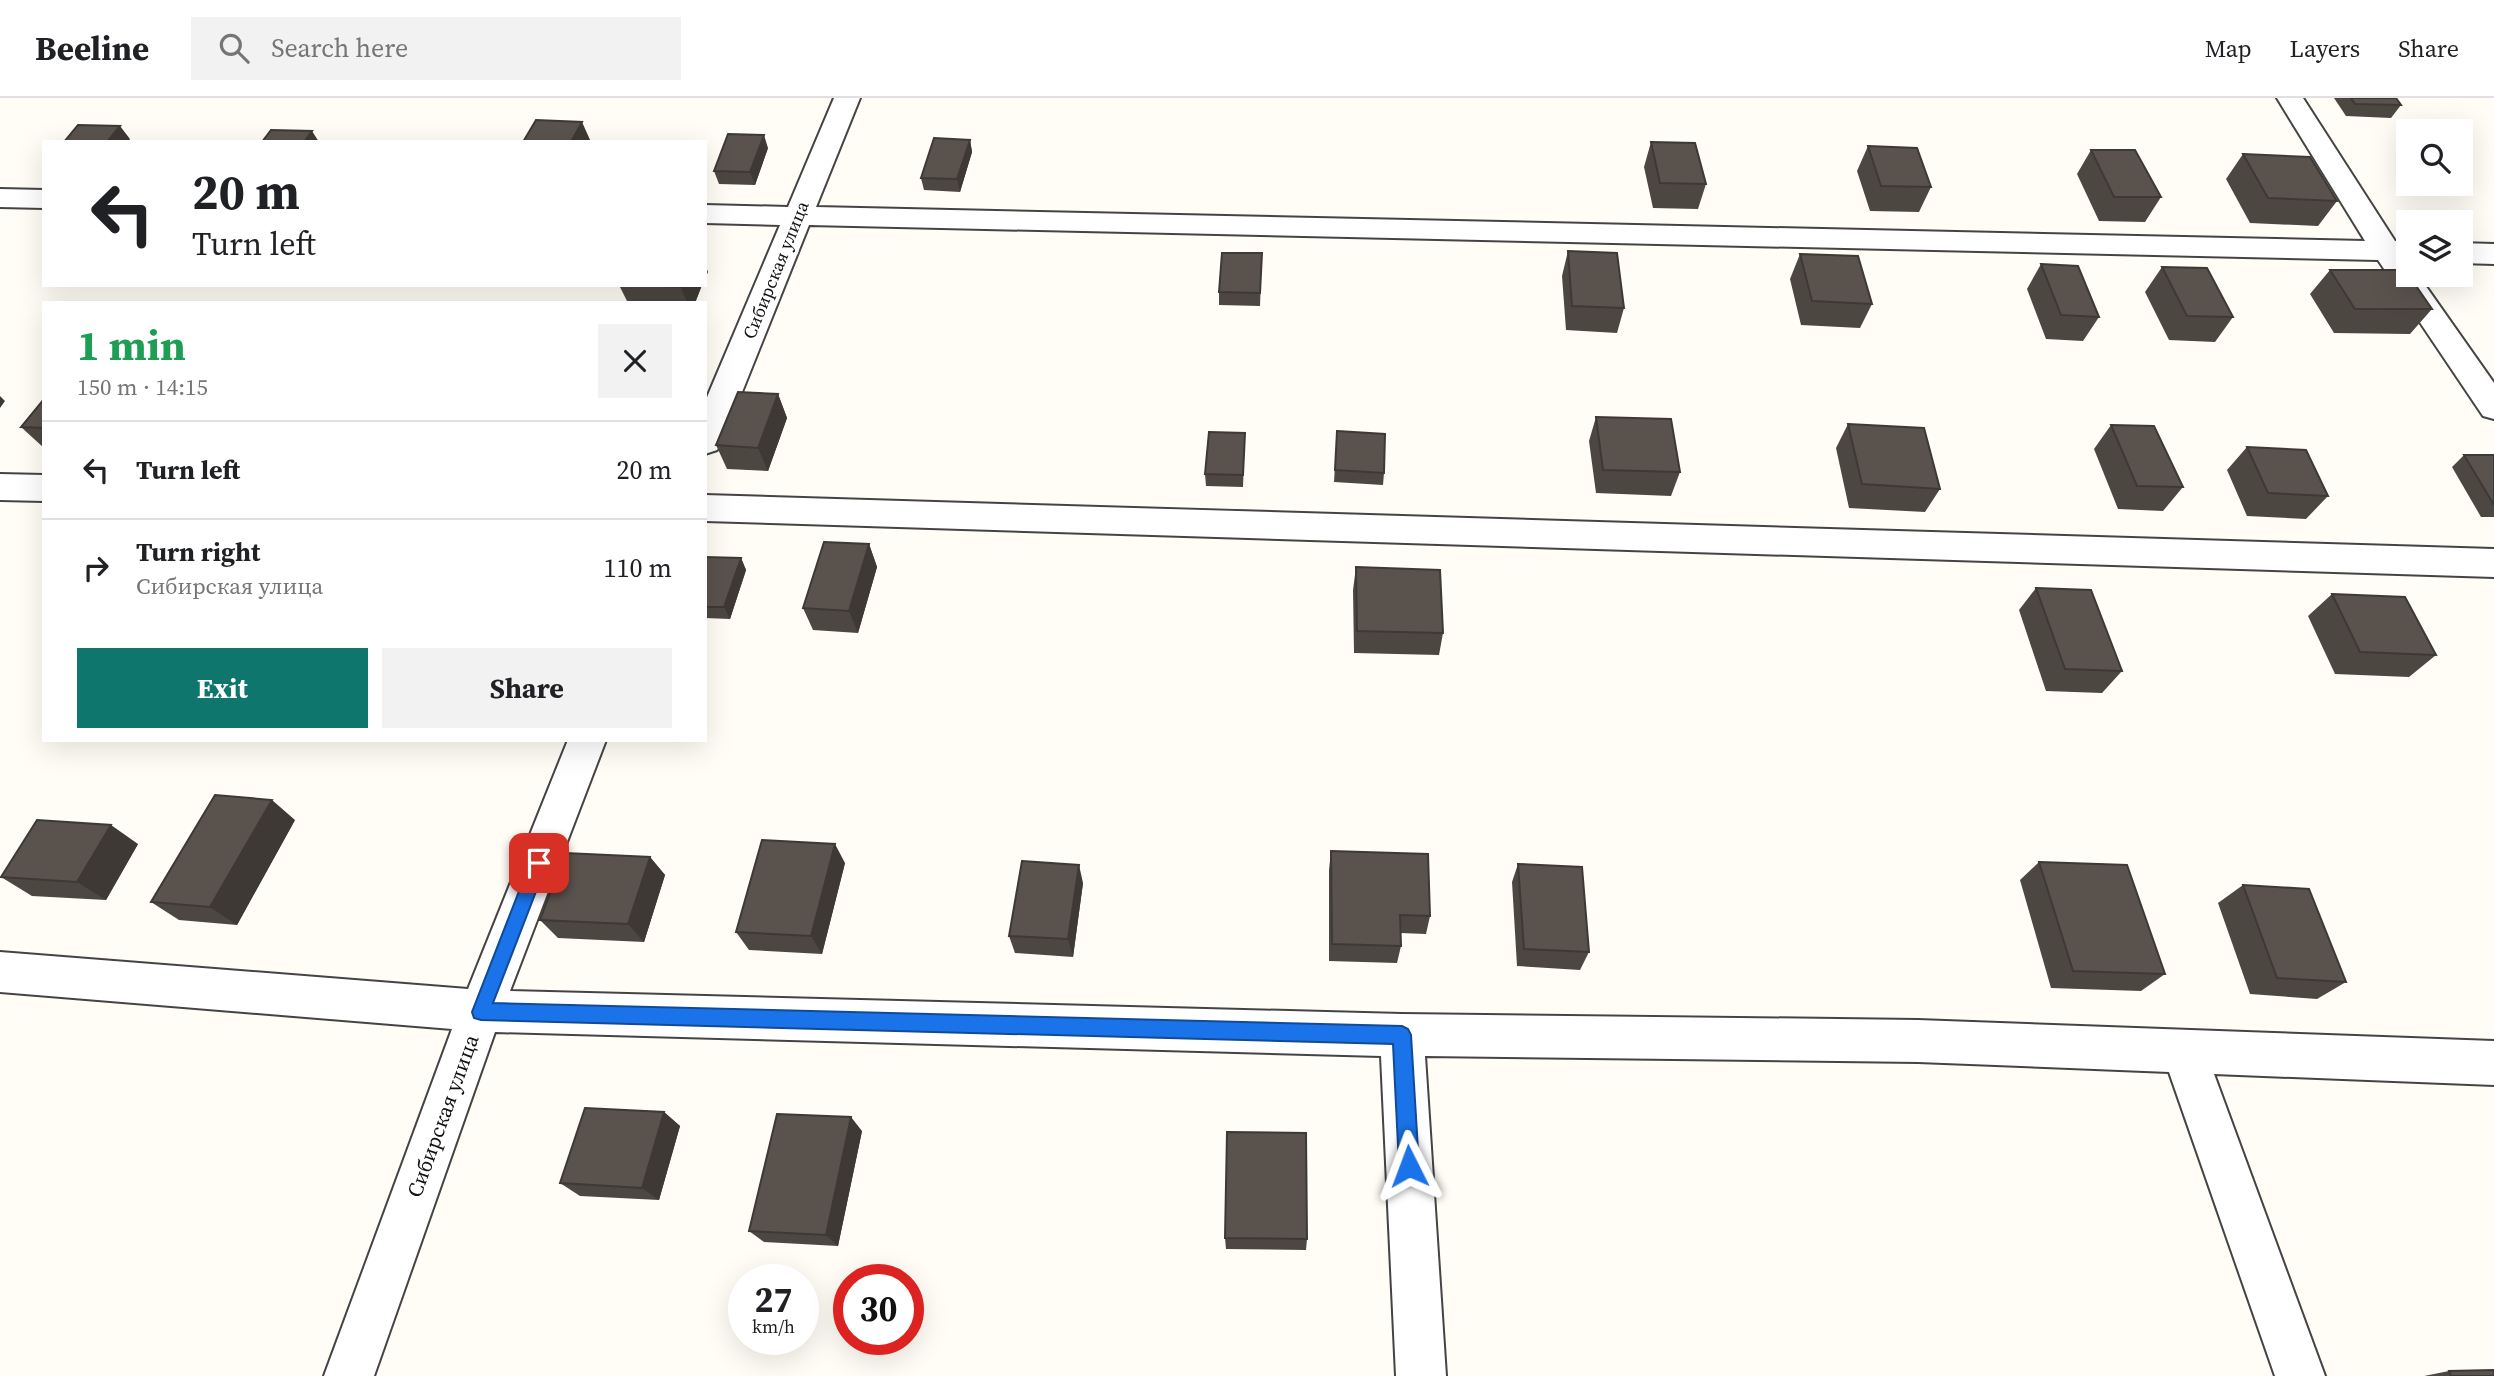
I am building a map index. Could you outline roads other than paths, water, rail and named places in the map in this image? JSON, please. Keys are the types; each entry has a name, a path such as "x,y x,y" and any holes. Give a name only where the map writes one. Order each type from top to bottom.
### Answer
{"street":[{"name":"Сибирская улица","path":"707,437 847,98"},
{"path":"2290,98 2396,249"},
{"path":"0,198 42,199"},
{"path":"707,214 2396,250"},
{"path":"2473,253 2494,254"},
{"path":"2420,287 2494,408"},
{"path":"0,487 42,488"},
{"path":"707,508 2494,563"},
{"name":"Сибирская улица","path":"349,1376 481,1012 586,742"},
{"path":"0,972 481,1012 1402,1035 1917,1041 2494,1063"},
{"path":"1402,1035 1421,1376"},
{"path":"2184,1051 2300,1376"}]}
